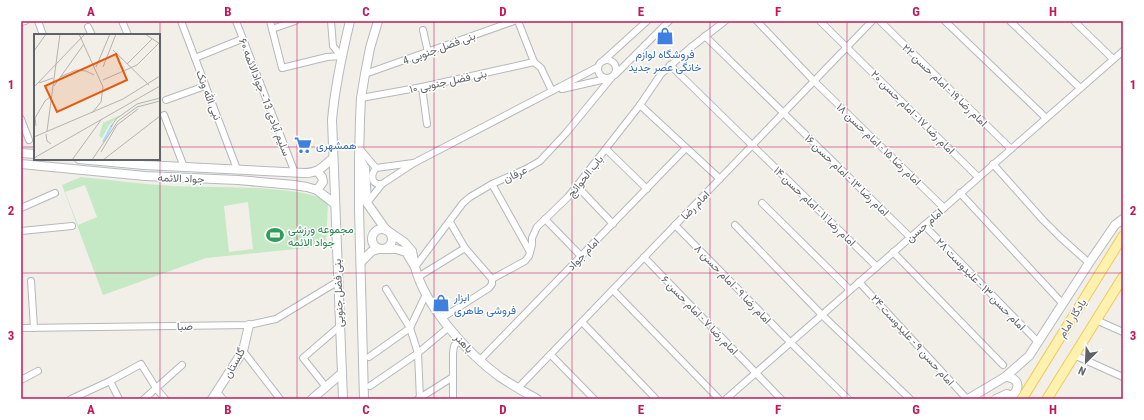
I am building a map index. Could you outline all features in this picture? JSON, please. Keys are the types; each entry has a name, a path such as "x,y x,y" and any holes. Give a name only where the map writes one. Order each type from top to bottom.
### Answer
{"main road":[{"name":"یادگار امام","path":"1022,399 1123,236"},
{"name":"یادگار امام","path":"1050,398 1074,355 1123,277"}],"street":[{"path":"21,22 25,21"},
{"path":"38,21 43,34"},
{"path":"122,21 128,34"},
{"name":"نبی الله ونک","path":"181,21 237,169"},
{"name":"سلیم آبادی 13 - جوادالائمه ۶۰","path":"236,21 295,173"},
{"path":"270,21 282,68 327,57 341,56"},
{"path":"272,29 295,21"},
{"path":"331,21 333,46 341,56"},
{"name":"بنی فضل جنوبی","path":"343,399 332,120 341,56 350,21"},
{"name":"بنی فضل جنوبی","path":"364,399 360,262 359,148 361,98 370,48 378,21"},
{"name":"بنی فضل جنوبی 4","path":"365,74 514,21"},
{"path":"518,21 534,62 541,68 552,91"},
{"path":"367,203 382,184 414,163 598,66 647,21"},
{"name":"عرفان","path":"415,266 463,203 492,184 526,169 540,160 566,132 611,77 669,21"},
{"name":"باب الحوائج","path":"442,318 489,288 492,284 492,279 525,262 529,256 532,238 537,227 568,197 577,186 640,105 661,74 690,48 725,21"},
{"name":"امام رضا ۱۵ - امام حسن ۱۸","path":"757,21 814,81 944,208"},
{"name":"امام رضا ۱۷ - امام حسن ۲۰","path":"820,21 978,178"},
{"name":"امام رضا","path":"518,388 872,21"},
{"name":"امام رضا ۱۹ - امام حسن ۲۲","path":"880,21 1011,149"},
{"path":"944,21 1046,118"},
{"path":"1010,21 1080,88"},
{"path":"1074,21 1113,59"},
{"path":"88,27 92,34"},
{"path":"423,30 428,52"},
{"name":"امام رضا ۱۳ - امام حسن ۱۶","path":"705,36 910,237"},
{"path":"195,58 242,39"},
{"name":"امام حسن","path":"726,399 1123,51"},
{"path":"552,91 611,77 617,70 616,64 609,60 603,61"},
{"name":"بنی فضل جنوبی ۱۰","path":"361,98 422,87 534,62"},
{"name":"امام رضا ۱۱ - امام حسن ۱۴","path":"670,65 877,267"},
{"path":"598,66 600,76 611,77"},
{"path":"166,100 206,86"},
{"path":"422,87 427,124"},
{"path":"640,105 720,179"},
{"path":"164,115 184,167"},
{"path":"21,119 29,140"},
{"path":"359,148 376,168"},
{"name":"امام جواد","path":"480,360 686,148"},
{"path":"606,149 647,189"},
{"path":"21,153 34,154"},
{"path":"317,190 321,187 323,182 322,177 317,171 333,158"},
{"path":"359,158 365,168 367,203"},
{"name":"جواد الائمه","path":"91,160 142,162 184,167 295,173 313,173 317,171"},
{"path":"376,168 414,163"},
{"name":"جواد الائمه","path":"21,164 145,176 294,184 317,190 335,204"},
{"path":"993,164 1043,220 1089,263"},
{"path":"376,168 373,173 374,183 378,185 382,184"},
{"path":"492,184 530,252"},
{"path":"577,186 613,224"},
{"path":"21,208 55,193"},
{"path":"960,193 1063,304"},
{"name":"باهنر","path":"367,203 387,230 404,242 412,251 418,277 426,294 458,339 500,377 537,399"},
{"path":"762,203 850,290"},
{"path":"545,219 582,256"},
{"path":"967,399 1005,377 1029,356 1115,225 1123,219"},
{"path":"450,222 465,248 492,279"},
{"name":"امام رضا ۹ - امام حسن ۸","path":"675,225 848,399"},
{"path":"734,225 822,314 910,399"},
{"path":"21,231 72,226"},
{"name":"امام حسن ۱۳ - علیدوست ۲۸","path":"924,226 1038,342"},
{"path":"360,262 372,251 382,249 387,247 392,241 387,230 375,231 372,238 374,245 382,249"},
{"path":"418,277 465,248"},
{"name":"باهنر","path":"382,249 396,249 406,252 415,266"},
{"path":"893,252 1003,365"},
{"name":"امام رضا ۷ - امام حسن ۶","path":"644,257 781,399"},
{"path":"31,281 34,328"},
{"name":"صبا","path":"21,328 249,325 276,319 338,282"},
{"name":"امام حسن ۹ - علیدوست ۲۴","path":"859,282 967,399"},
{"path":"386,290 410,328 418,353 420,399"},
{"path":"613,290 719,399"},
{"path":"369,358 410,328 426,294"},
{"path":"1096,320 1123,332"},
{"path":"582,322 656,399"},
{"name":"گلستان","path":"217,397 243,351 249,325"},
{"path":"326,387 303,358 340,326"},
{"path":"370,386 418,353 449,327"},
{"path":"453,399 453,353 454,346 458,339"},
{"path":"243,351 280,399"},
{"path":"550,355 594,399"},
{"path":"1074,355 1123,377"},
{"path":"71,399 110,381 141,364 156,388 165,399"},
{"path":"144,399 182,365"},
{"path":"21,380 38,371"},
{"path":"312,399 342,373"},
{"path":"420,399 452,377"},
{"path":"996,399 1007,394 1013,397 1018,388 1014,379 1005,377"},
{"path":"110,381 119,399"}],"green space":[{"path":"81,177 172,186 254,188 300,193 317,197 328,203 326,246 206,258 103,295 62,185","holes":["85,185 97,217 78,225 65,192","248,202 253,249 229,252 224,206"]}],"place":[{"name":"فروشگاه لوازم خانگی عصر جدید","path":"665,36"},
{"name":"همشهری","path":"303,145"},
{"name":"مجموعه ورزشی جواد الائمه","path":"275,235"},
{"name":"ابزار فروشی طاهری","path":"441,303"}]}
